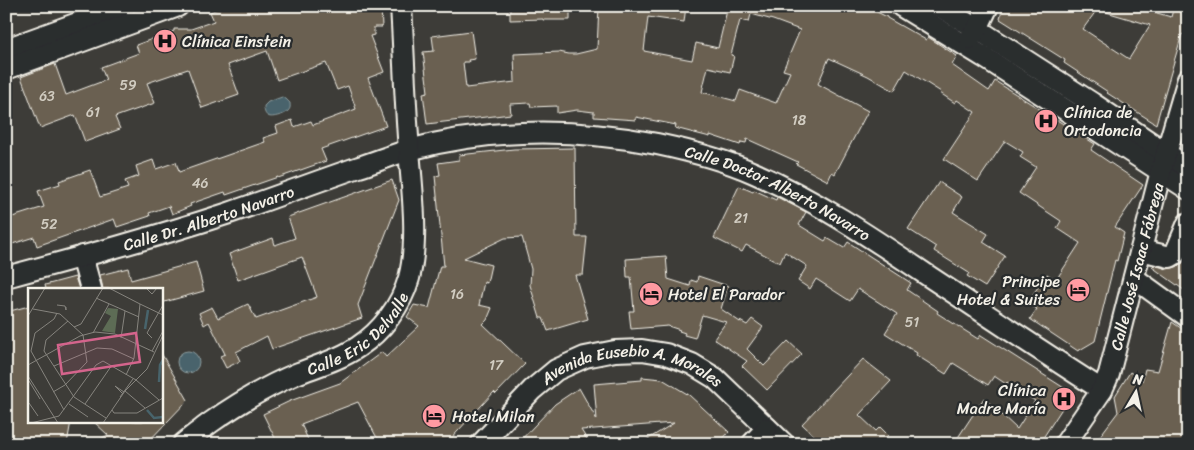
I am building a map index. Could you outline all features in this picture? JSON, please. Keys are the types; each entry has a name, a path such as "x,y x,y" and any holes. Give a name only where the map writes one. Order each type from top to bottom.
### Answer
{"street":[{"path":"6,49 124,13 178,6"},
{"name":"Calle Eric Delvalle","path":"183,444 231,408 263,389 295,374 334,360 358,347 380,329 392,314 401,298 409,280 412,261 413,204 401,6"},
{"path":"901,6 971,37 1087,111 1187,179"},
{"path":"938,6 971,37"},
{"path":"971,37 988,6"},
{"path":"6,69 124,13"},
{"name":"Calle José Isaac Fábrega","path":"1065,444 1102,390 1109,374 1164,162 1188,79"},
{"name":"Calle Doctor Alberto Navarro","path":"409,150 468,137 514,133 577,133 628,138 708,156 752,172 795,192 853,225 1102,390"},
{"name":"Calle Dr. Alberto Navarro","path":"6,277 163,234 230,213 409,150"},
{"path":"1141,250 1170,257 1175,254 1188,223"},
{"path":"82,256 91,288"},
{"path":"1134,278 1188,317"},
{"name":"Avenida Eusebio A. Morales","path":"481,444 532,390 556,370 585,357 615,351 642,350 666,354 692,364 715,378 784,444"},
{"path":"752,444 767,428"}],"water":[{"path":"282,97 290,103 289,110 277,116 271,117 267,115 264,106 268,102"},
{"path":"188,351 198,358 199,362 192,372 188,373 178,366 177,362 184,352"}],"building":[{"path":"225,6 381,6 382,27 374,27 374,35 370,36 384,72 368,78 386,126 321,149 326,161 226,195 225,192 190,204 191,206 172,214 169,206 149,213 150,216 117,227 114,219 37,246 34,237 6,246 6,219 44,207 38,191 60,184 59,181 90,170 100,197 128,188 125,181 139,176 136,166 153,160 156,169 176,162 179,172 265,142 263,138 278,133 276,126 292,120 294,127 311,121 313,125 356,109 348,86 337,90 326,63 277,80 267,51 228,65 239,95 202,108 188,69 147,83 155,103 115,117 120,129 85,142 75,115 40,128 21,77 55,64 66,95 106,80 101,67 139,53 136,45 174,31 174,29 191,29 214,21 210,12"},
{"path":"510,6 570,6 570,20 510,20"},
{"path":"599,6 686,6 684,22 648,17 644,51 692,60 696,43 718,48 728,6 865,6 926,40 928,37 957,56 952,65 989,91 995,81 1095,144 1091,150 1143,185 1115,227 1124,233 1117,261 1115,260 1095,341 1078,351 1030,319 1037,309 1027,303 1047,274 1056,280 1080,243 1057,228 1061,221 1019,193 1036,167 1020,157 1023,152 1005,141 978,181 944,159 975,112 957,100 955,103 906,70 894,91 868,76 829,58 818,84 868,111 835,174 832,172 828,181 796,164 798,162 747,139 746,143 741,142 740,145 710,135 710,137 675,128 676,125 636,117 636,120 594,117 594,112 577,110 557,113 557,106 531,107 530,103 510,104 511,114 427,124 423,93 428,92 423,52 434,51 432,36 471,31 475,59 463,62 466,88 515,82 514,54 559,52 576,54 597,49","holes":["751,14 800,30 783,70 790,72 776,103 740,90 736,101 702,92 708,67 730,72 734,56 731,55 740,20 749,22"]},
{"path":"1003,6 1080,6 1096,11 1083,29 1129,59 1150,25 1096,9 1096,6 1133,6 1171,17 1174,6 1188,6 1188,21 1184,35 1182,34 1156,124 1064,63 1065,60 1000,19"},
{"path":"575,148 576,237 587,237 583,275 575,275 588,319 548,331 543,318 540,318 530,285 531,269 522,237 505,238 464,258 491,265 487,283 484,282 479,305 492,308 487,320 483,324 525,364 496,394 494,392 446,444 384,444 376,436 358,402 301,424 310,444 278,444 263,414 290,401 340,383 382,352 386,357 419,326 407,317 414,305 429,308 440,266 444,266 435,176 440,175 438,163 459,160 459,155 514,149"},
{"path":"392,180 399,200 358,305 362,318 272,349 267,336 236,352 240,361 226,368 220,356 225,354 209,322 204,325 199,313 212,307 218,318 248,304 256,319 317,297 302,257 238,280 229,254 273,238 275,245 295,238 288,217"},
{"path":"939,182 962,197 953,212 988,234 983,242 1005,256 985,287 967,276 969,273 934,251 936,247 908,229"},
{"path":"739,186 753,192 754,190 776,200 777,197 806,212 799,225 825,241 827,238 844,248 848,242 911,283 907,290 938,311 937,313 978,339 981,335 1072,393 1039,444 962,444 957,439 984,398 1017,429 1035,401 1007,382 1006,384 994,376 988,385 953,363 946,374 885,333 897,314 858,289 850,301 816,279 810,289 798,281 807,266 785,252 780,263 746,245 742,252 714,238"},
{"path":"1188,254 1188,293 1152,267 1154,265 1167,269 1176,267 1182,264"},
{"path":"666,256 668,279 690,286 691,280 697,282 698,276 728,286 721,309 747,325 752,319 763,327 747,349 764,366 788,341 802,354 767,390 742,366 747,361 714,339 726,322 702,315 695,338 684,335 685,333 680,330 668,326 631,329 629,311 634,311 631,277 627,277 626,259"},
{"path":"196,262 204,291 162,303 162,288 103,288 100,275 128,268 131,280"},
{"path":"75,277 79,288 46,288 45,285"},
{"path":"28,306 28,422 71,422 67,444 6,444 6,357 10,356 6,344 6,312"},
{"path":"1172,322 1188,333 1188,444 1094,444 1118,412 1115,396 1130,372 1142,381 1145,369 1158,371"},
{"path":"162,355 188,400 146,444 91,444 108,435 94,422 162,422"},
{"path":"863,359 891,381 859,415 876,431 880,427 888,435 880,444 823,444 802,424"},
{"path":"642,377 662,379 689,395 729,432 718,444 640,444 674,423 581,430 590,444 517,444 555,404 579,388 597,420 594,384 642,380"}],"place":[{"name":"Clínica Einstein","path":"165,41"},
{"name":"Clínica de Ortodoncia","path":"1046,121"},
{"name":"Principe Hotel & Suites","path":"1078,290"},
{"name":"Hotel El Parador","path":"651,294"},
{"name":"Clínica Madre María","path":"1064,399"},
{"name":"Hotel Milan","path":"434,416"}]}
